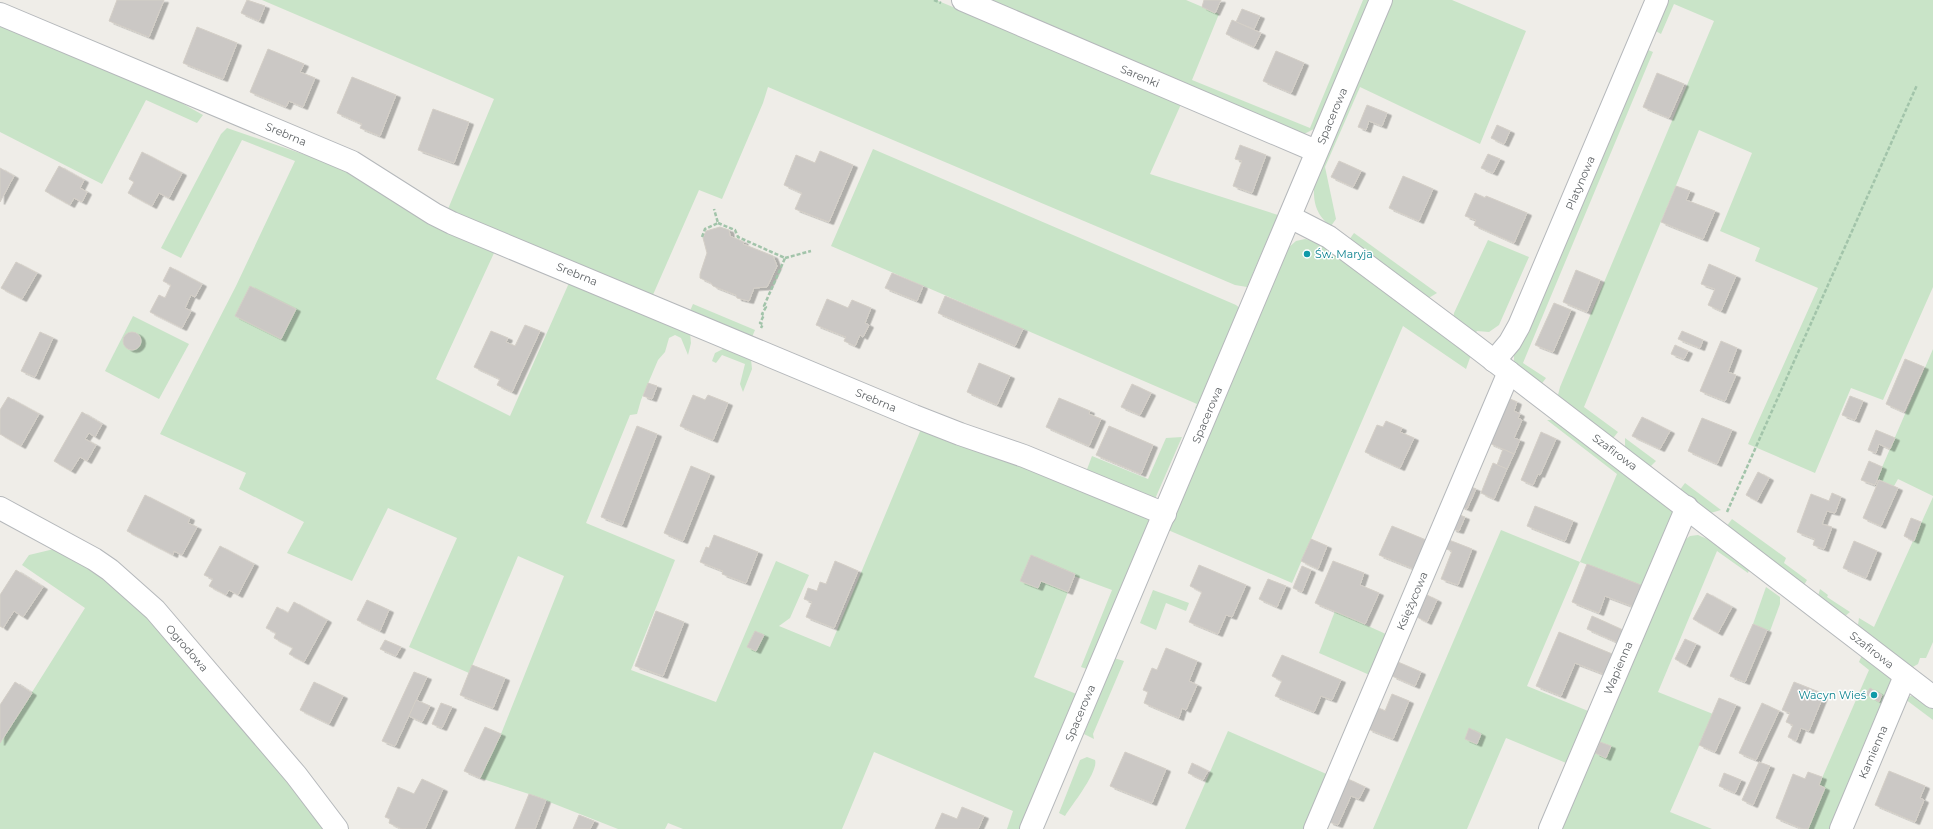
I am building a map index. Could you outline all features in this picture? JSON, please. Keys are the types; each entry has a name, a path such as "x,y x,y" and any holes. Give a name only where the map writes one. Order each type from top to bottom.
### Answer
{"street":[{"name":"Sarenki","path":"963,0 1316,151"},
{"name":"Spacerowa","path":"1031,829 1381,0"},
{"name":"Platynowa","path":"1501,366 1657,0"},
{"name":"Srebrna","path":"0,14 352,162 434,214 452,223 914,416 1024,456 1165,514"},
{"name":"Szafirowa","path":"1290,217 1329,237 1687,507 1933,697"},
{"name":"Księżycowa","path":"1315,829 1501,366"},
{"name":"Wapienna","path":"1550,829 1687,507"},
{"name":"Ogrodowa","path":"0,508 94,559 110,570 155,610 296,775 337,829"},
{"name":"Kamienna","path":"1841,829 1905,676"}],"path":[{"path":"1716,530 1729,507 1917,85"},
{"path":"714,209 718,224"},
{"path":"702,237 705,229 718,224 735,230 738,237 785,258 811,251"},
{"path":"758,334 762,324 760,323 764,315 762,314 766,307 764,306 785,258"}],"green space":[{"path":"262,0 936,0 1182,102 1150,174 1278,215 1247,287 1235,285 768,87 763,103 722,199 699,190 652,297 448,209 494,99"},
{"path":"988,0 1186,0 1219,14 1192,80 1310,128 1363,0 1371,0 1316,128 1304,134"},
{"path":"1392,0 1452,0 1526,31 1480,144 1360,87 1325,167 1336,219 1331,226 1321,217 1318,212 1314,194 1315,180"},
{"path":"1667,0 1933,0 1933,287 1883,400 1851,388 1815,473 1748,444 1818,288 1755,261 1760,248 1720,231 1752,153 1699,130 1584,407 1618,432 1614,437 1609,437 1557,399 1560,387 1714,21 1674,4 1661,34 1654,30"},
{"path":"0,23 153,87 203,115 197,123 146,100 102,184 0,132"},
{"path":"1646,49 1653,52 1523,363 1546,378 1540,386 1514,363 1514,354"},
{"path":"227,128 326,162 353,173 422,220 494,253 436,379 510,416 569,283 690,333 691,343 688,355 681,338 675,335 669,338 665,352 658,360 641,400 637,414 630,415 586,523 675,560 631,670 716,702 776,561 809,575 790,618 779,626 830,647 921,429 977,449 1149,517 1150,522 1090,670 1081,667 1112,590 1074,576 1075,574 1031,556 1020,581 1038,588 1041,581 1068,592 1034,677 1079,695 1021,829 1007,829 1013,811 874,752 842,829 683,829 668,823 665,829 618,829 529,794 480,778 501,734 564,576 518,556 469,673 409,647 457,538 388,508 352,581 287,553 304,522 239,489 246,473 160,434 236,286 295,161 242,140 181,258 161,248 221,134"},
{"path":"873,149 1236,305 1242,310 1201,411 1195,408 1197,404 831,246"},
{"path":"1354,233 1437,293 1427,299 1349,240"},
{"path":"1305,239 1318,242 1471,355 1466,369 1403,326 1292,583 1168,530 1288,248 1296,241"},
{"path":"1488,240 1529,257 1499,325 1489,332 1477,331 1474,335 1453,320 1454,313"},
{"path":"693,304 755,330 752,337 690,311"},
{"path":"133,316 189,344 159,399 105,371"},
{"path":"725,348 751,359 752,369 743,392 740,384 745,364 722,355 716,363 712,361 715,353"},
{"path":"1933,349 1933,496 1898,479 1894,486 1877,479"},
{"path":"1547,420 1553,420 1672,510 1674,516 1646,587 1580,562 1617,474"},
{"path":"1182,437 1155,499 1086,472 1092,456 1148,479 1166,438"},
{"path":"1625,438 1656,461 1650,467 1625,449"},
{"path":"1685,483 1721,510 1707,514 1679,491"},
{"path":"1933,497 1933,642 1926,658 1920,658 1918,664 1911,668 1861,630 1858,625 1859,618 1874,627"},
{"path":"1732,519 1786,558 1784,563 1807,580 1804,585 1726,527"},
{"path":"1501,530 1580,562 1527,686 1593,713 1571,765 1506,738 1467,829 1373,829"},
{"path":"1698,535 1712,541 1749,570 1748,573 1717,551 1658,692 1713,714 1670,812 1712,829 1559,829 1682,542 1690,536"},
{"path":"54,549 105,574 131,598 289,780 326,829 0,829 0,743 85,608 22,565 29,555"},
{"path":"1766,587 1780,597 1780,604 1770,631 1753,624"},
{"path":"1820,589 1828,595 1827,597 1850,612 1844,617 1818,596"},
{"path":"1153,590 1189,603 1186,611 1166,603 1156,630 1140,623"},
{"path":"1335,611 1388,635 1372,676 1319,653"},
{"path":"1862,655 1888,675 1892,681 1832,829 1808,829 1825,788 1819,785 1869,670 1859,662"},
{"path":"1114,658 1124,661 1093,734 1094,739 1084,734"},
{"path":"1911,696 1917,697 1933,709 1933,720 1905,699"},
{"path":"1228,731 1331,776 1308,829 1185,829"},
{"path":"1087,757 1095,760 1093,772 1065,816 1059,813 1080,760"}],"building":[{"path":"117,0 164,0 149,37 109,21"},
{"path":"247,0 265,6 259,21 241,13"},
{"path":"1204,0 1221,0 1215,13 1202,7"},
{"path":"1242,9 1260,16 1254,29 1236,22"},
{"path":"1232,20 1261,33 1254,47 1226,34"},
{"path":"197,27 237,43 223,79 183,63"},
{"path":"268,49 304,64 300,72 315,78 303,107 289,101 286,107 250,92"},
{"path":"1276,51 1304,63 1291,93 1263,81"},
{"path":"1657,73 1684,84 1669,118 1643,107"},
{"path":"352,77 396,95 380,136 360,128 362,124 337,113"},
{"path":"1367,105 1387,113 1382,126 1369,121 1366,130 1358,127"},
{"path":"433,109 469,122 454,163 418,150"},
{"path":"1497,125 1510,131 1504,144 1491,138"},
{"path":"1240,145 1266,155 1252,193 1233,186 1242,161 1235,159"},
{"path":"820,151 853,165 829,222 795,209 802,193 784,185 796,155 815,163"},
{"path":"142,152 182,173 169,198 159,193 152,206 128,193 134,182 129,179"},
{"path":"1488,154 1500,159 1493,173 1481,168"},
{"path":"1339,161 1361,171 1353,187 1331,177"},
{"path":"59,166 84,180 80,188 87,192 82,202 74,198 70,205 45,191"},
{"path":"0,168 14,176 0,202"},
{"path":"1403,176 1433,189 1419,221 1389,208"},
{"path":"1676,186 1690,191 1686,200 1715,211 1703,239 1661,222"},
{"path":"1475,193 1527,213 1514,243 1474,225 1476,220 1465,216"},
{"path":"720,227 729,230 730,236 744,242 743,244 773,256 777,266 767,287 754,288 749,301 737,298 736,295 713,286 711,283 700,278 707,253 703,238 706,231"},
{"path":"16,262 37,273 22,299 1,288"},
{"path":"1709,264 1736,276 1721,311 1708,305 1715,289 1701,284"},
{"path":"170,267 202,284 195,297 191,295 185,308 191,311 182,328 150,312 159,295 165,298 171,285 163,281"},
{"path":"1576,270 1600,280 1587,312 1563,302"},
{"path":"892,273 923,286 917,301 885,288"},
{"path":"250,286 296,309 281,339 235,316"},
{"path":"945,296 1023,329 1015,346 938,313"},
{"path":"827,299 848,308 852,300 871,308 865,323 869,325 863,337 860,335 855,346 844,341 846,337 816,325"},
{"path":"1554,303 1571,310 1553,352 1535,345"},
{"path":"525,325 540,331 512,392 497,385 500,379 474,367 491,331 508,338 506,342 515,346"},
{"path":"1682,331 1703,340 1700,348 1678,339"},
{"path":"40,332 53,338 35,377 21,371"},
{"path":"132,332 138,335 141,341 138,347 132,350 126,347 123,341 126,335"},
{"path":"1721,341 1737,348 1728,372 1736,375 1725,401 1700,391"},
{"path":"1675,345 1688,351 1684,359 1671,354"},
{"path":"1905,359 1924,367 1904,412 1886,404"},
{"path":"979,363 1010,376 997,405 967,392"},
{"path":"648,383 657,386 652,399 643,396"},
{"path":"1132,384 1151,393 1140,415 1121,407"},
{"path":"693,395 705,400 708,395 728,403 713,440 680,426"},
{"path":"1850,396 1863,401 1855,420 1842,415"},
{"path":"8,397 39,414 21,446 0,434 0,410"},
{"path":"1059,398 1090,411 1089,414 1101,419 1089,446 1046,427"},
{"path":"1508,398 1517,402 1514,411 1520,414 1518,418 1522,420 1514,438 1520,440 1514,454 1489,443"},
{"path":"82,412 102,424 95,437 89,433 85,439 96,445 87,461 80,457 71,471 54,461"},
{"path":"1642,417 1670,431 1660,449 1632,436"},
{"path":"1702,418 1732,430 1717,464 1688,451"},
{"path":"1386,421 1402,428 1400,432 1414,438 1400,468 1365,452 1377,425 1383,427"},
{"path":"637,426 657,434 622,525 601,517"},
{"path":"1109,426 1153,445 1141,474 1096,455"},
{"path":"1876,430 1895,438 1890,449 1879,444 1876,453 1868,450"},
{"path":"1541,432 1556,439 1540,475 1538,474 1533,485 1521,480"},
{"path":"1503,449 1514,454 1507,469 1497,465"},
{"path":"1869,461 1882,467 1875,485 1861,480"},
{"path":"1493,463 1507,469 1494,499 1481,493"},
{"path":"691,466 710,474 683,541 664,533"},
{"path":"1758,472 1769,478 1757,501 1746,495"},
{"path":"1879,480 1898,488 1881,526 1863,518"},
{"path":"1469,486 1476,489 1467,509 1460,506"},
{"path":"1832,493 1841,497 1835,513 1827,511 1822,524 1832,527 1824,549 1813,545 1815,539 1797,532 1811,494 1829,501"},
{"path":"145,495 190,518 188,523 197,527 182,555 174,551 173,555 127,531"},
{"path":"1535,506 1573,521 1565,541 1527,526"},
{"path":"1457,514 1465,517 1459,531 1452,529"},
{"path":"1911,518 1921,522 1914,541 1904,536"},
{"path":"1392,526 1426,540 1414,569 1379,555"},
{"path":"714,535 758,552 746,583 722,574 723,571 700,562 706,547 709,548"},
{"path":"1311,539 1327,546 1318,569 1301,561"},
{"path":"1449,540 1472,549 1458,585 1441,579 1452,551 1446,549"},
{"path":"1854,541 1877,551 1866,578 1843,568"},
{"path":"220,546 254,564 238,595 229,590 226,595 209,586 213,579 204,575"},
{"path":"1031,555 1075,574 1068,592 1041,581 1038,588 1020,581"},
{"path":"835,561 858,571 834,628 806,617 812,602 804,599 808,588 817,591 820,582 826,584"},
{"path":"1333,561 1364,573 1360,585 1379,593 1365,624 1315,603"},
{"path":"1587,564 1646,587 1637,608 1605,596 1599,613 1572,602"},
{"path":"1199,565 1246,585 1232,617 1226,615 1218,634 1189,622 1202,592 1190,586"},
{"path":"1302,566 1311,570 1302,592 1293,588"},
{"path":"16,570 43,587 23,617 14,611 3,628 0,626 0,595"},
{"path":"1268,579 1286,586 1277,607 1259,599"},
{"path":"1707,593 1732,607 1718,633 1693,619"},
{"path":"1427,595 1437,600 1427,622 1417,617"},
{"path":"367,600 389,610 380,631 357,620"},
{"path":"294,602 327,620 304,662 289,654 293,648 274,638 276,633 266,628 277,607 288,613"},
{"path":"656,611 684,622 663,676 635,666"},
{"path":"1592,616 1625,631 1619,643 1587,629"},
{"path":"1753,624 1767,630 1745,682 1730,676"},
{"path":"755,631 764,635 756,651 747,647"},
{"path":"1559,632 1617,656 1609,676 1575,663 1561,696 1536,686"},
{"path":"1685,639 1696,644 1686,665 1675,659"},
{"path":"385,640 401,647 396,656 380,649"},
{"path":"1166,648 1197,661 1189,681 1197,685 1186,710 1182,708 1179,718 1144,703 1148,692 1143,690 1152,668 1157,670"},
{"path":"1282,655 1341,680 1332,700 1321,696 1314,712 1275,696 1282,681 1272,676"},
{"path":"1398,662 1421,672 1415,686 1392,676"},
{"path":"472,665 505,678 493,708 460,695"},
{"path":"414,672 427,677 395,746 382,741"},
{"path":"15,682 32,693 0,743 0,705"},
{"path":"314,682 343,696 329,724 300,710"},
{"path":"1794,682 1824,694 1809,731 1801,728 1796,741 1788,737 1793,725 1786,722 1790,713 1782,710"},
{"name":"Wacyn Wieś","path":"1870,688 1882,695 1879,702 1866,694"},
{"path":"1392,694 1409,701 1393,739 1368,729 1377,707 1385,711"},
{"path":"1719,698 1736,705 1715,752 1699,745"},
{"path":"416,700 430,706 422,722 409,716"},
{"path":"441,703 452,707 442,728 432,724"},
{"path":"1762,703 1779,711 1756,760 1739,753"},
{"path":"485,727 501,734 480,778 464,771"},
{"path":"1469,728 1481,734 1477,744 1465,739"},
{"path":"1600,742 1611,746 1606,758 1595,753"},
{"path":"1125,752 1166,769 1152,803 1110,786"},
{"path":"1759,762 1770,766 1753,805 1742,800"},
{"path":"1192,763 1208,771 1203,780 1188,773"},
{"path":"1889,771 1925,786 1920,798 1924,800 1915,822 1875,805"},
{"path":"1808,772 1822,777 1819,785 1825,788 1808,829 1803,829 1776,818 1793,774 1805,779"},
{"path":"1724,773 1741,780 1735,793 1719,786"},
{"path":"422,779 443,789 425,829 402,829 389,823 390,819 385,817 398,787 414,794"},
{"path":"1348,779 1365,787 1359,799 1351,796 1338,825 1329,822"},
{"path":"529,794 546,800 535,829 515,829"},
{"path":"962,807 984,816 978,829 935,829 942,813 957,819"},
{"path":"579,815 594,821 590,829 573,829"}],"place":[{"name":"Św. Maryja","path":"1307,254"},
{"name":"Wacyn Wieś","path":"1874,695"}]}
